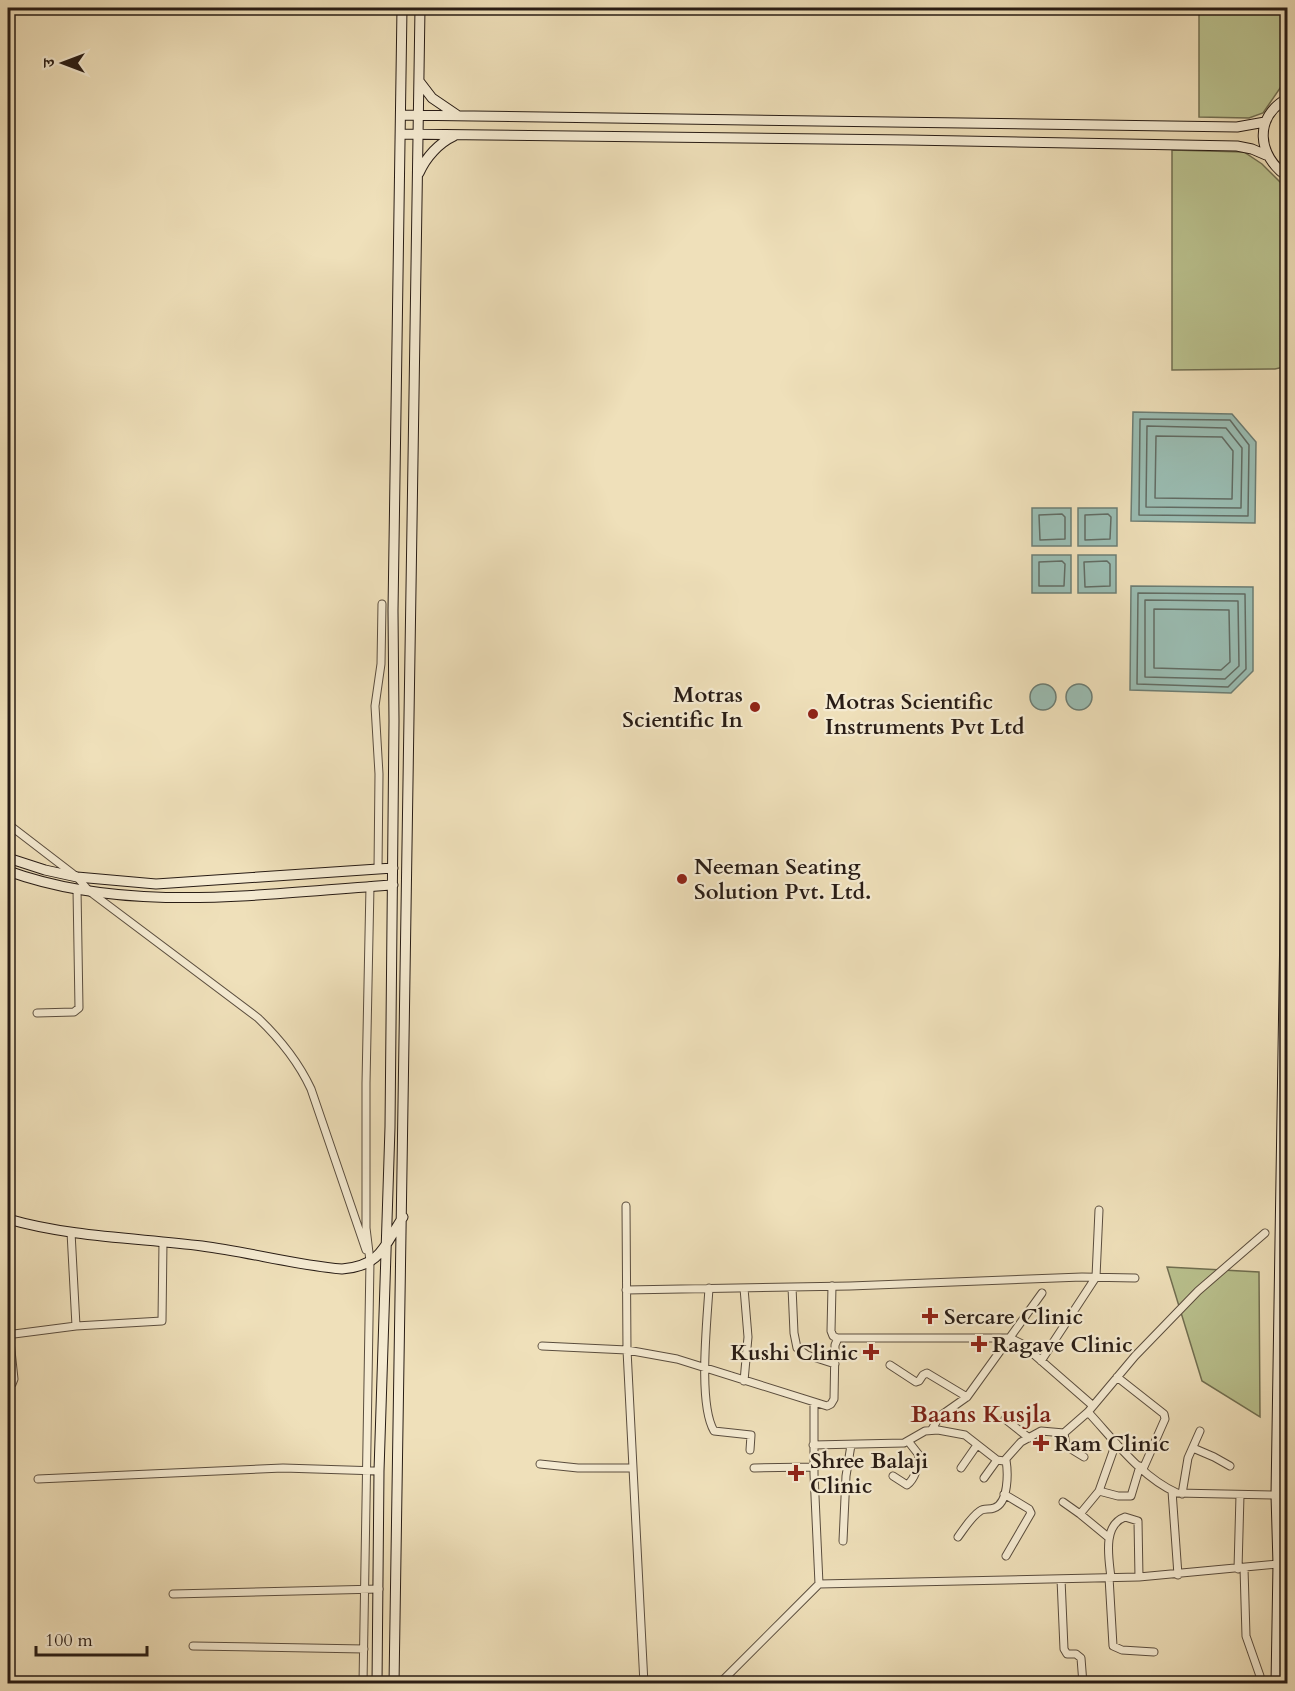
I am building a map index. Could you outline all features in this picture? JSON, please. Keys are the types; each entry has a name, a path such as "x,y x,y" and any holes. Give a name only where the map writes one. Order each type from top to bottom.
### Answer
{"main road":[{"path":"377,1683 379,1471 389,1188 393,885 393,611 402,8"},
{"path":"394,1683 420,8"},
{"path":"419,81 432,98 457,115"},
{"path":"1287,98 1277,104 1265,122 1263,138 1266,155 1276,169 1287,177"},
{"path":"401,115 1237,127 1265,122"},
{"path":"400,134 1226,146 1252,149 1266,155"},
{"path":"418,177 424,162 446,140 456,135"},
{"path":"393,611 411,611"},
{"path":"1276,1683 1278,1564 1276,1450 1287,734"},
{"path":"8,858 77,877 147,884 176,884 393,868"},
{"path":"8,871 77,889 172,899 393,885"},
{"path":"389,1188 402,1188"},
{"path":"8,1219 28,1225 71,1232 203,1246 327,1267 356,1267 380,1254 403,1217"},
{"path":"1276,1450 1287,1450"}],"street":[{"path":"378,869 379,774 375,706 381,664 382,604"},
{"path":"8,824 77,877 89,891 258,1018 280,1039 302,1070 311,1089 370,1261"},
{"path":"363,1683 370,1261 366,1228 366,1083 370,886"},
{"path":"37,1013 74,1012 79,1008 77,889"},
{"path":"626,1206 627,1350 644,1683"},
{"path":"1041,1361 1096,1277 1099,1210"},
{"path":"71,1232 76,1326"},
{"path":"1064,1433 1198,1291 1265,1233"},
{"path":"8,1387 14,1379 10,1347 11,1335 76,1326 162,1321 163,1242"},
{"path":"626,1290 1096,1277 1135,1278"},
{"path":"832,1286 831,1331 837,1338 1010,1338 1022,1344 1041,1361 1090,1408 1116,1443 1141,1468 1172,1491 1182,1494 1276,1495"},
{"path":"792,1287 797,1348 807,1355 835,1364"},
{"path":"709,1288 705,1368 709,1423 714,1431 751,1435 750,1450"},
{"path":"744,1288 745,1326 748,1337 744,1381"},
{"path":"813,1445 908,1441 932,1429 940,1416 967,1397 1042,1293"},
{"path":"542,1346 627,1350 677,1359 827,1406 833,1403 837,1338"},
{"path":"890,1365 915,1382 919,1382 927,1373 967,1397"},
{"path":"1099,1491 1118,1496 1131,1496 1141,1468 1165,1419 1164,1414 1117,1377"},
{"path":"814,1403 813,1467 819,1584"},
{"path":"1005,1419 1029,1438"},
{"path":"932,1429 965,1435 997,1460 1006,1460"},
{"path":"957,1537 980,1511 997,1507 1004,1494 1008,1478 1006,1460 1022,1442 1042,1430 1064,1433"},
{"path":"1182,1494 1188,1458 1200,1431"},
{"path":"1064,1433 1066,1446 1084,1457"},
{"path":"893,1476 907,1485 911,1482 919,1455 908,1441"},
{"path":"1080,1514 1099,1491 1116,1443"},
{"path":"843,1540 846,1476 851,1445"},
{"path":"962,1468 977,1445"},
{"path":"1193,1448 1230,1466"},
{"path":"984,1478 997,1460"},
{"path":"540,1464 578,1468 633,1468"},
{"path":"754,1468 813,1467"},
{"path":"38,1479 284,1468 379,1471"},
{"path":"1172,1491 1178,1575"},
{"path":"1004,1494 1029,1509 1030,1513 1006,1556"},
{"path":"1240,1495 1241,1568 1246,1636 1260,1676"},
{"path":"1063,1502 1108,1538"},
{"path":"1139,1577 1138,1521 1121,1518 1108,1538 1113,1646 1122,1650 1154,1652"},
{"path":"719,1683 819,1584 1139,1577 1278,1564"},
{"path":"1061,1579 1064,1649 1067,1654 1076,1654 1082,1658 1083,1683"},
{"path":"172,1594 379,1589"},
{"path":"193,1646 364,1649"}],"green space":[{"path":"1199,8 1287,8 1287,78 1263,113 1249,118 1199,117"},
{"path":"1172,150 1244,152 1262,164 1283,185 1288,199 1284,367 1172,370"},
{"path":"1167,1267 1259,1272 1260,1417 1202,1381"}],"water":[{"path":"1133,412 1232,414 1256,442 1255,523 1131,521"},
{"path":"1032,508 1071,508 1071,546 1032,546"},
{"path":"1078,508 1117,508 1117,546 1078,546"},
{"path":"1032,555 1071,555 1071,593 1032,593"},
{"path":"1078,555 1116,555 1116,593 1078,593"},
{"path":"1131,586 1253,587 1253,671 1231,693 1130,690"},
{"path":"1043,684 1052,688 1056,697 1052,706 1043,710 1034,706 1030,697 1034,688"},
{"path":"1079,684 1088,688 1092,697 1088,706 1079,710 1070,706 1066,697 1070,688"}],"place":[{"name":"Motras Scientific In","path":"755,707"},
{"name":"Motras Scientific Instruments Pvt Ltd","path":"813,714"},
{"name":"Neeman Seating Solution Pvt. Ltd.","path":"682,879"},
{"name":"Sercare Clinic","path":"930,1316"},
{"name":"Ragave Clinic","path":"979,1344"},
{"name":"Kushi Clinic","path":"871,1352"},
{"name":"Ram Clinic","path":"1041,1443"},
{"name":"Shree Balaji Clinic","path":"796,1473"}],"district":[{"name":"Baans Kusjla","path":"981,1414"}]}
